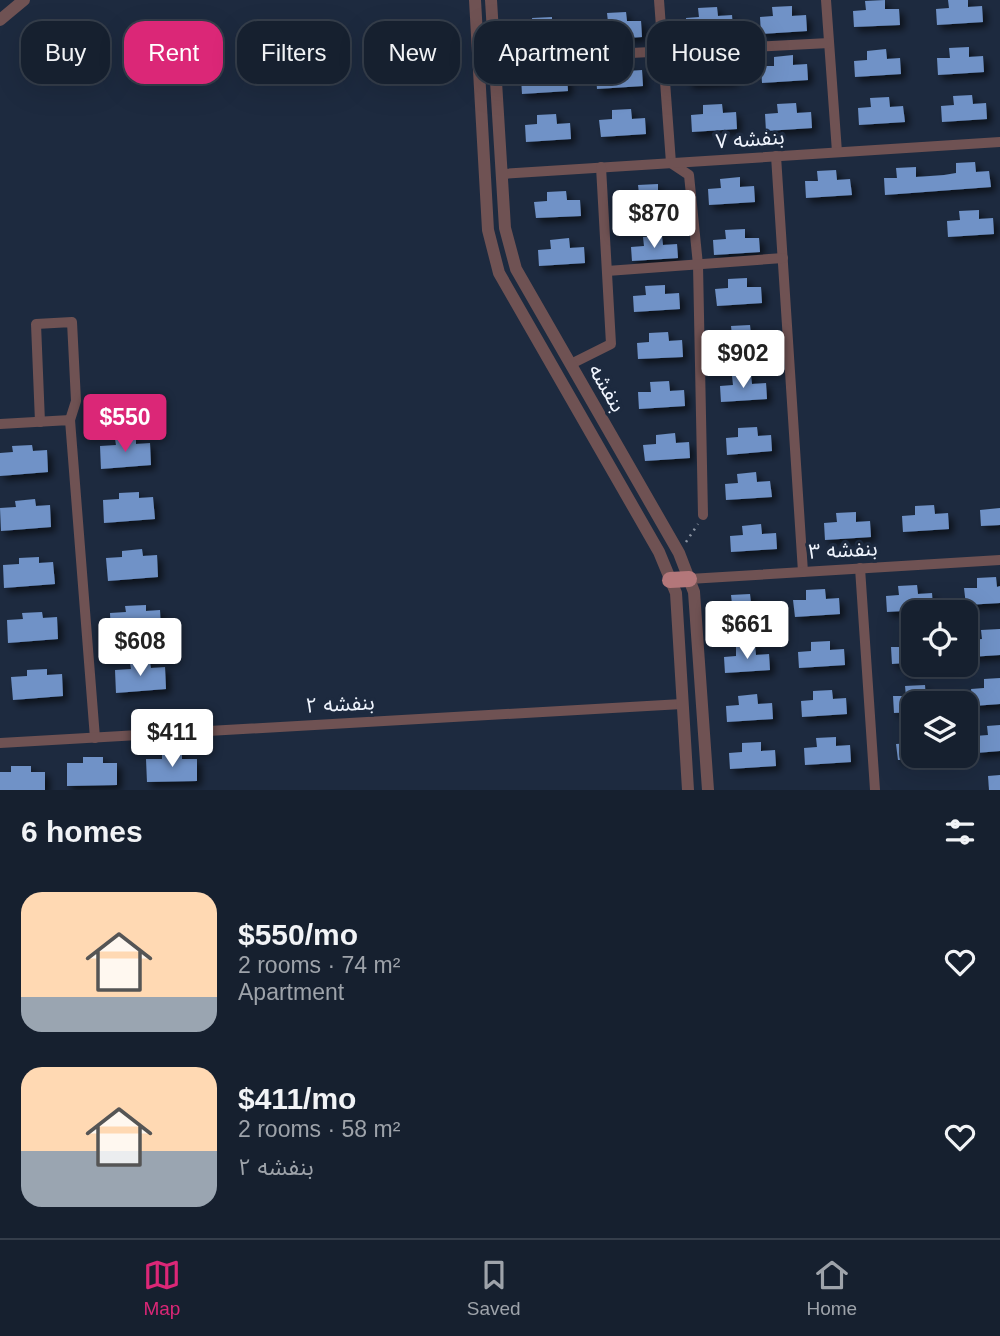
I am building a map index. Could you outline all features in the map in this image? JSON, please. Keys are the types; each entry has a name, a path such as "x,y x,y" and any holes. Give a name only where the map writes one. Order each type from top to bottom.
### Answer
{"main road":[{"path":"670,580 689,579"}],"street":[{"path":"0,20 24,0"},
{"name":"بنفشه","path":"475,0 488,230 499,273 659,552 676,593 688,790"},
{"name":"بنفشه","path":"491,0 492,21"},
{"path":"659,0 661,21"},
{"path":"826,0 837,152"},
{"path":"765,46 829,43"},
{"name":"بنفشه","path":"496,84 505,228 516,269 679,553 694,592 708,790"},
{"path":"665,84 671,163 689,175 698,265 703,515"},
{"name":"بنفشه ۷","path":"502,174 1000,142"},
{"path":"776,156 803,572"},
{"path":"571,364 611,344 601,167"},
{"path":"607,271 783,258"},
{"path":"40,422 36,324 72,322 75,401 70,420 95,738"},
{"path":"0,424 70,420"},
{"name":"بنفشه ۳","path":"689,579 1000,560"},
{"path":"860,568 875,790"},
{"name":"بنفشه ۲","path":"0,743 682,704"}],"path":[{"path":"679,553 703,515"}],"building":[{"path":"885,0 885,9 899,9 900,25 854,27 853,11 866,10 865,1"},
{"path":"948,0 968,0 968,7 982,6 983,22 937,25 936,9 949,8"},
{"path":"792,6 792,16 806,15 807,31 765,34 765,21 760,21 760,17 773,16 772,7"},
{"path":"717,7 718,16 732,15 732,21 686,21 686,18 699,17 698,8"},
{"path":"626,12 627,21 608,21 607,13"},
{"path":"552,17 552,21 532,21 532,18"},
{"path":"633,21 641,21 642,37 633,38"},
{"path":"969,47 969,57 983,56 984,72 938,75 937,58 950,58 949,48"},
{"path":"886,49 887,59 900,58 901,74 855,77 854,61 867,60 867,51"},
{"path":"793,55 793,65 807,64 808,80 765,83 765,66 774,66 774,57"},
{"path":"642,70 643,86 597,89 597,84 633,84 633,71"},
{"path":"521,84 568,84 568,91 522,94"},
{"path":"972,95 973,104 986,103 987,119 942,122 941,106 954,105 953,96"},
{"path":"889,97 890,107 903,106 905,122 859,125 858,108 871,107 870,98"},
{"path":"796,103 797,113 811,112 812,128 766,131 765,114 778,113 777,104"},
{"path":"722,104 723,113 736,112 737,129 692,132 691,115 703,114 703,105"},
{"path":"631,109 632,119 645,118 646,134 601,137 599,120 612,119 612,110"},
{"path":"556,114 557,124 570,123 571,139 526,142 525,125 537,124 537,115"},
{"path":"975,162 976,172 989,171 991,187 885,195 884,178 897,178 896,168 916,167 916,177 944,175 956,173 956,163"},
{"path":"836,170 837,180 850,179 852,195 806,198 805,181 818,181 817,171"},
{"path":"740,177 740,187 754,186 755,202 709,205 708,189 721,188 720,179"},
{"path":"658,184 658,194 672,193 673,209 627,212 626,195 639,194 638,185"},
{"path":"566,191 567,200 580,200 581,216 536,218 534,202 547,201 547,192"},
{"path":"979,210 979,219 993,218 994,234 948,237 947,221 960,220 959,211"},
{"path":"745,229 745,238 759,238 760,252 714,255 713,240 726,239 725,230"},
{"path":"662,236 663,245 677,244 678,258 632,261 631,247 644,246 643,237"},
{"path":"569,238 570,248 584,247 585,263 539,266 538,250 551,249 550,240"},
{"path":"747,278 747,287 761,287 762,303 717,306 715,289 728,288 728,279"},
{"path":"665,285 665,294 679,293 680,309 634,312 633,296 646,295 645,286"},
{"path":"750,325 751,335 764,334 766,350 720,353 719,336 732,336 731,326"},
{"path":"668,332 669,341 682,340 683,357 638,359 637,343 649,342 649,333"},
{"path":"751,375 752,384 766,383 767,399 721,402 720,386 733,385 732,376"},
{"path":"669,381 670,391 684,390 685,406 639,409 638,392 651,392 650,382"},
{"path":"757,427 758,436 771,435 772,451 727,455 726,438 738,437 738,428"},
{"path":"675,433 676,443 689,442 690,458 645,461 643,445 656,444 656,435"},
{"path":"136,438 136,444 150,443 151,465 101,469 100,446 116,445 115,439"},
{"path":"32,445 33,451 47,450 48,472 0,476 0,453 13,452 12,446"},
{"path":"756,472 757,482 770,481 772,497 726,500 725,484 738,483 737,474"},
{"path":"139,492 139,498 153,497 155,519 104,523 103,500 119,499 119,493"},
{"path":"35,499 36,506 50,505 51,527 1,531 0,508 16,507 15,501"},
{"path":"934,505 935,514 948,513 949,529 903,532 902,516 915,515 915,506"},
{"path":"1000,508 1000,525 981,526 980,510"},
{"path":"856,512 856,522 870,521 871,537 825,540 824,523 837,522 836,513"},
{"path":"761,524 762,534 776,533 777,549 731,552 730,536 743,535 742,526"},
{"path":"142,549 143,556 157,555 158,577 108,581 106,558 122,557 122,551"},
{"path":"39,557 39,563 53,562 55,584 4,588 3,565 19,564 19,558"},
{"path":"996,577 997,587 1000,586 1000,603 978,604 978,600 965,600 964,588 977,588 977,578"},
{"path":"917,585 918,594 932,593 932,600 901,600 901,611 887,612 886,596 899,595 898,586"},
{"path":"825,589 826,599 839,598 840,614 795,617 793,600 806,600 806,590"},
{"path":"750,594 751,603 765,602 766,618 720,622 719,605 732,604 731,595"},
{"path":"146,605 146,611 160,610 161,632 111,636 110,613 126,612 125,606"},
{"path":"42,612 43,618 57,617 58,639 8,643 7,620 23,619 22,613"},
{"path":"1000,629 1000,655 978,656 981,630"},
{"path":"830,641 830,650 844,649 845,665 799,668 798,652 811,651 811,642"},
{"path":"755,645 756,655 769,654 770,670 725,673 724,657 736,656 736,647"},
{"path":"891,647 901,647 901,663 892,664"},
{"path":"150,662 151,668 165,667 166,689 116,693 115,670 131,669 130,663"},
{"path":"47,669 47,675 62,674 63,696 13,700 11,677 27,676 27,670"},
{"path":"1000,678 1000,704 978,706 978,691 971,689 984,688 984,679"},
{"path":"925,685 925,691 906,691 905,686"},
{"path":"832,690 833,699 846,698 847,714 802,717 801,701 813,700 813,691"},
{"path":"757,694 758,704 772,703 773,719 727,722 726,706 739,705 738,696"},
{"path":"893,696 901,696 901,713 894,713"},
{"path":"1000,725 1000,751 978,753 978,736 988,735 987,726"},
{"path":"836,737 836,746 850,745 851,762 805,765 804,748 817,747 816,738"},
{"path":"761,742 761,751 775,750 776,766 730,769 729,753 742,752 742,743"},
{"path":"896,744 901,744 901,760 898,760"},
{"path":"162,753 182,753 182,759 197,759 197,781 147,782 146,759 162,759"},
{"path":"83,757 103,757 103,763 117,763 117,785 67,786 67,763 83,763"},
{"path":"11,766 31,766 31,772 45,772 45,790 0,790 0,772 11,772"},
{"path":"1000,775 1000,790 989,790 988,776"}]}
